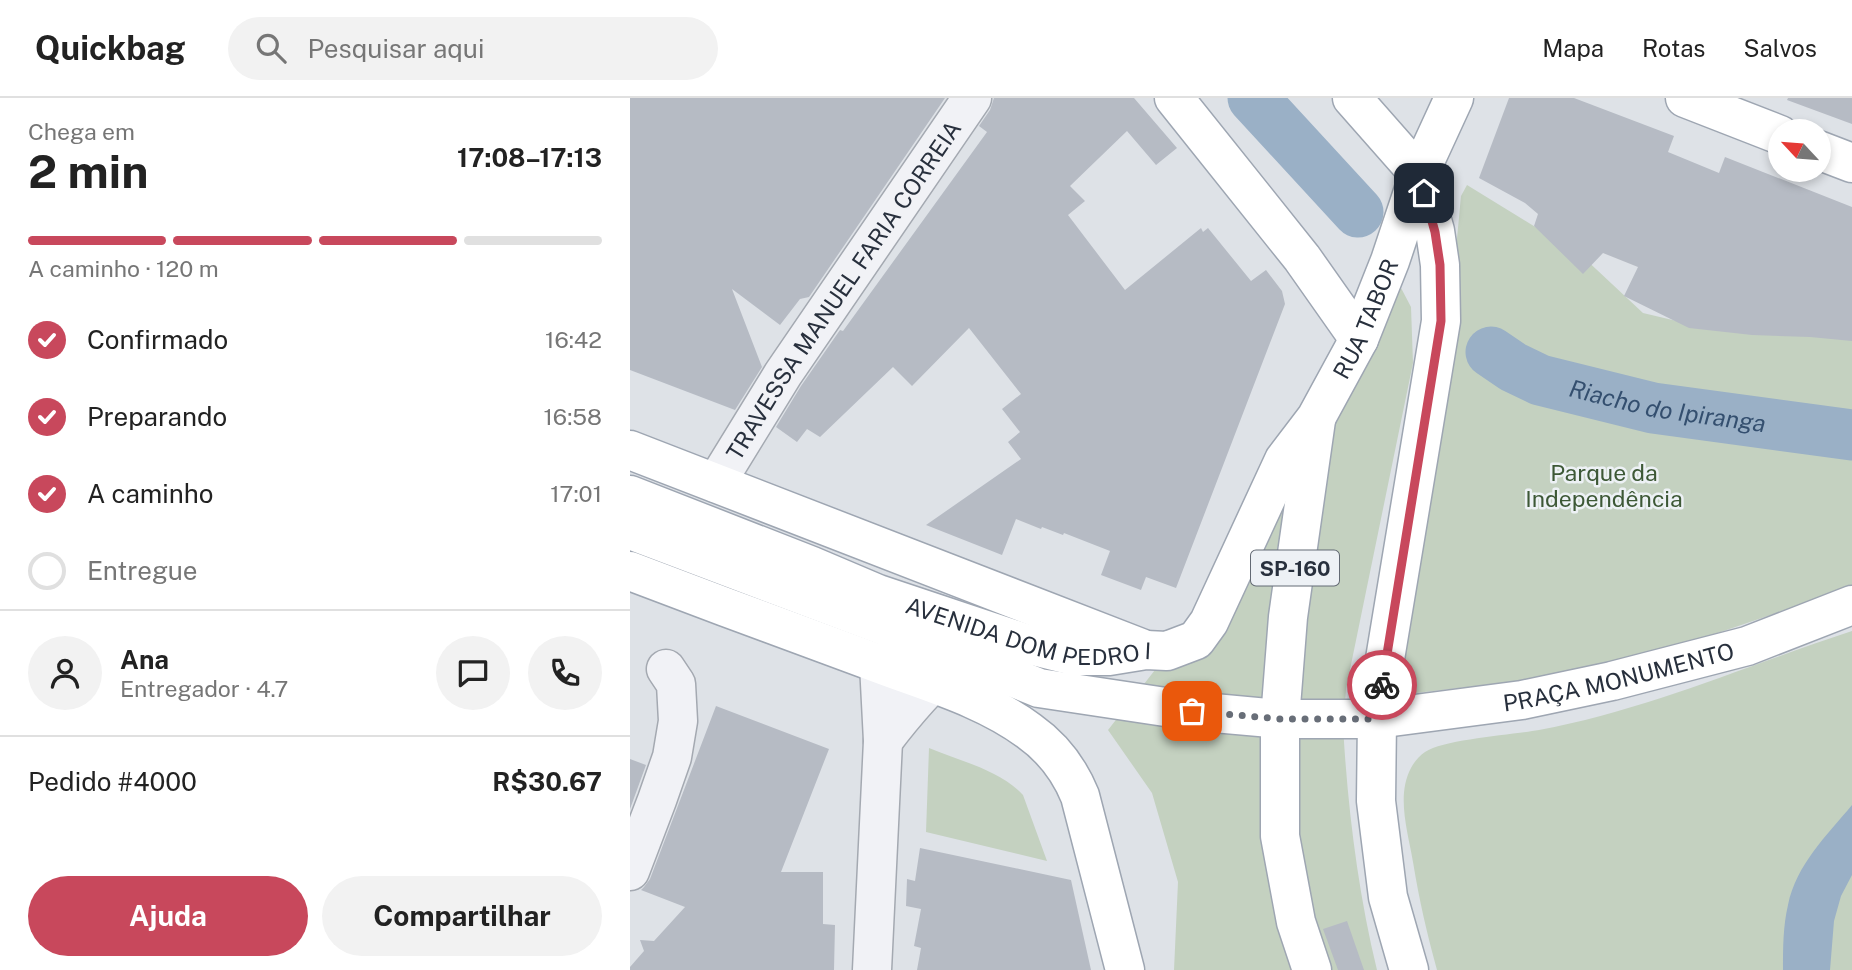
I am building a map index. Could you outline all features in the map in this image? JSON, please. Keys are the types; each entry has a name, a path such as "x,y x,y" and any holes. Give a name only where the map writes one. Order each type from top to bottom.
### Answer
{"main road":[{"path":"1174,98 1302,258 1359,339"},
{"path":"1352,98 1419,174 1435,232 1440,265 1441,321 1377,719 1376,801 1388,897 1409,970"},
{"name":"RUA TABOR","path":"1146,650 1167,651 1196,640 1209,622 1284,460 1316,418 1359,339 1390,261 1419,174 1454,98"},
{"path":"1685,98 1768,130"},
{"path":"1831,155 1852,163"},
{"name":"RUA TABOR","path":"1280,719 1288,617 1316,418"},
{"name":"AVENIDA DOM PEDRO I","path":"630,450 1146,650"},
{"name":"AVENIDA DOM PEDRO I","path":"630,495 812,566 878,609 961,656 1040,688 1181,710 1280,719"},
{"name":"AVENIDA DOM PEDRO I","path":"630,530 878,609 1074,656 1109,656 1146,650"},
{"path":"869,543 878,609 880,664"},
{"path":"630,571 932,682 1017,723 1043,741 1073,778 1086,813 1125,970"},
{"name":"PRAÇA MONUMENTO","path":"1280,719 1377,719 1522,699 1612,681 1747,646 1852,605"},
{"name":"SP-160","path":"1280,719 1280,836 1296,922 1312,970"}],"street":[{"name":"TRAVESSA MANUEL FARIA CORREIA","path":"716,483 783,374 972,98"},
{"path":"883,741 932,682 961,656"},
{"path":"872,970 883,741 880,664"},
{"path":"630,871 672,757 678,721 676,684 666,669"}],"green space":[{"name":"Parque da Independência","path":"1467,185 1581,255 1643,313 1719,331 1852,329 1852,587 1668,650 1570,675 1390,696 1454,270 1461,196"},
{"path":"1400,286 1411,307 1413,363 1346,689 1344,722 1352,828 1365,914 1377,970 1174,970 1178,882 1152,793 1108,730 1162,661 1242,582"},
{"path":"1852,631 1852,970 1437,970 1421,903 1404,802 1407,779 1414,764 1423,754 1447,744 1539,730 1619,711"},
{"path":"929,748 991,773 1014,786 1023,795 1047,861 926,832"}],"water":[{"path":"1852,805 1852,875 1841,896 1834,921 1830,970 1783,970 1785,921 1792,890 1814,851"}],"building":[{"path":"630,98 945,98 809,297 800,299 780,325 732,289 762,367 735,410 630,370"},
{"path":"994,98 1134,98 1177,148 1156,165 1127,131 1070,186 1085,201 1068,215 1125,290 1201,228 1203,232 1208,228 1251,281 1266,270 1282,291 1285,304 1176,588 1146,577 1141,590 1101,575 1110,551 1064,533 1063,535 1042,527 1041,529 1016,519 1002,555 926,525 1021,459 1008,442 1020,432 1002,409 1021,394 969,328 912,386 893,367 820,437 807,429 797,442 776,427 840,330 843,331 987,132 979,126 990,110"},
{"path":"1509,98 1574,98 1674,136 1668,152 1719,173 1725,157 1768,174 1768,182 1788,182 1852,207 1852,341 1689,328 1624,296 1638,267 1603,253 1583,274 1534,226 1538,214 1525,203 1479,178"},
{"path":"1852,98 1852,124 1787,100"},
{"path":"716,706 829,749 781,872 823,872 823,924 835,925 834,970 630,970 644,951 640,940 654,941 685,907 641,890 650,879"},
{"path":"630,759 646,765 630,809"},
{"path":"920,848 1071,880 1091,970 917,970 921,948 914,946 921,909 906,906 907,879 915,881"},
{"path":"1347,921 1364,970 1338,970 1323,929"}],"waterway":[{"name":"Riacho do Ipiranga","path":"1253,98 1358,212"},
{"name":"Riacho do Ipiranga","path":"1491,352 1513,367 1540,380 1653,408 1852,435"}],"way so far":[{"path":"1192,711 1280,719 1377,719 1382,685"}],"route":[{"path":"1382,685 1441,321 1440,265 1435,232 1424,193"}]}
